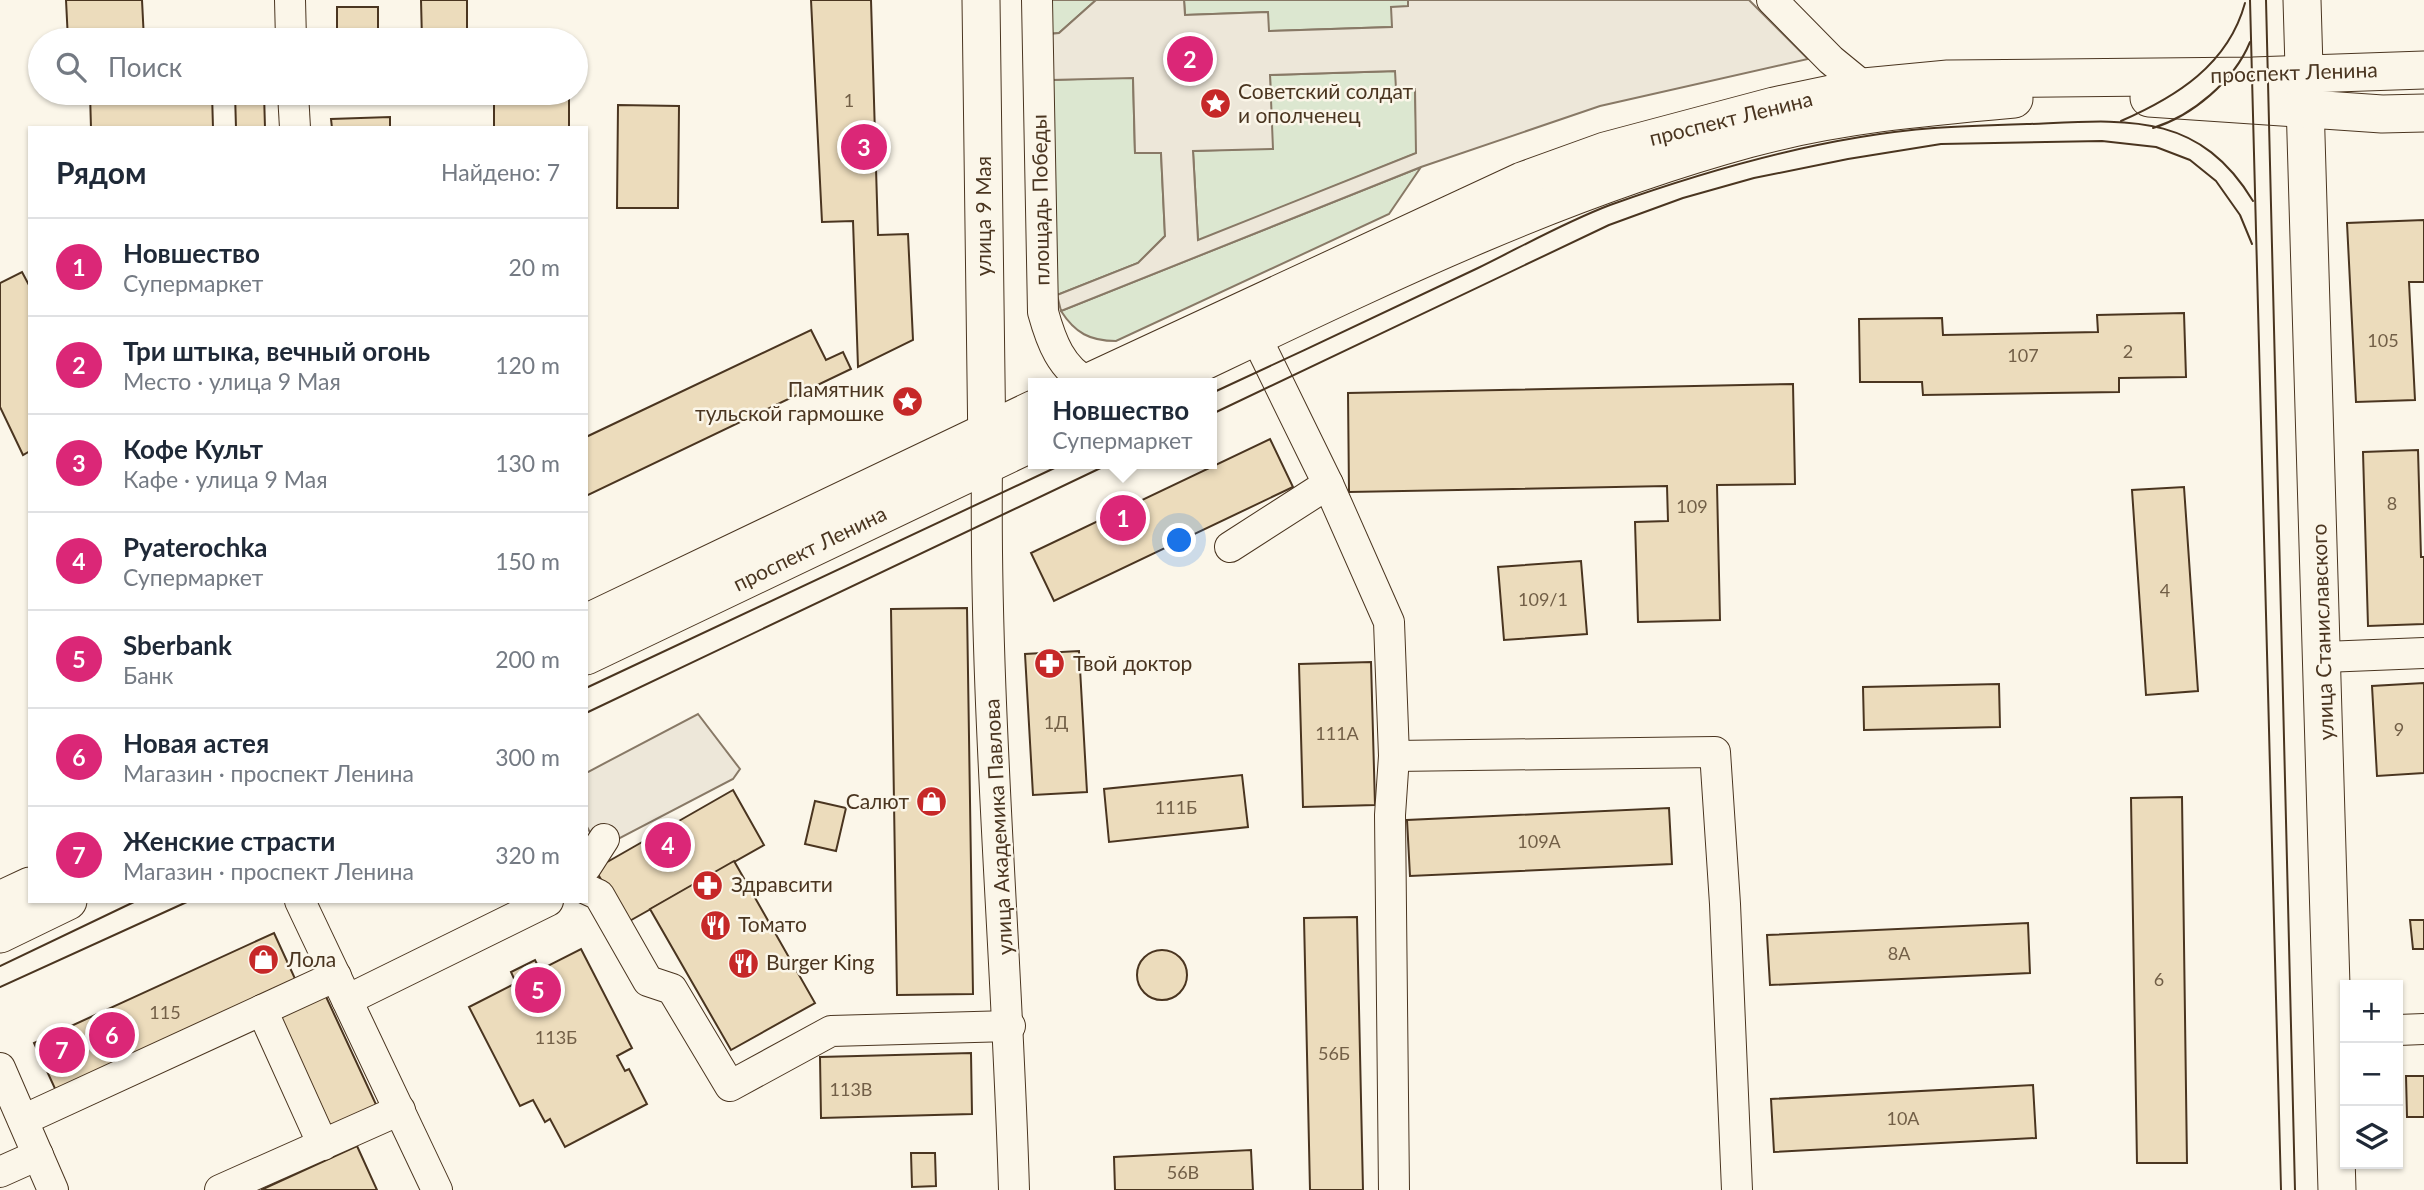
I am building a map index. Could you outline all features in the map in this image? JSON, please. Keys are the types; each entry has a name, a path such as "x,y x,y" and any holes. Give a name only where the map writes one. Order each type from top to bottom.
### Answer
{"main road":[{"name":"улица 9 Мая","path":"981,0 987,448"},
{"name":"улица Станиславского","path":"2302,0 2339,1032 2337,1190"},
{"name":"проспект Ленина","path":"1169,378 1470,240 1603,184 1762,136 1877,111 2022,99 2171,98 2305,91 2424,69"},
{"name":"проспект Ленина","path":"1099,378 1522,181 1605,151 1703,124 1864,87 2027,76 2305,91 2382,114 2424,113"},
{"name":"проспект Ленина","path":"588,655 987,448 1028,414"},
{"name":"проспект Ленина","path":"588,622 987,448 1028,443"},
{"path":"0,900 28,887"},
{"path":"0,934 64,903"}],"street":[{"path":"290,0 291,28"},
{"name":"площадь Победы","path":"1037,0 1043,312 1052,342 1063,361 1080,378"},
{"path":"1772,0 1831,60 1864,87"},
{"path":"294,105 295,126"},
{"path":"1256,337 1328,484 1389,622 1394,756 1391,816 1394,1190"},
{"name":"улица Академика Павлова","path":"987,448 985,561 1010,1026 1014,1190"},
{"path":"1230,547 1328,484"},
{"path":"2324,657 2424,653"},
{"path":"1394,756 1715,752 1725,904 1737,1190"},
{"path":"588,864 604,839"},
{"path":"588,890 599,895 649,981 672,989 730,1086 831,1031 1010,1026"},
{"path":"301,903 436,1190"},
{"path":"23,1120 262,1010 342,988 543,903"},
{"path":"262,1010 323,1144"},
{"path":"2403,1030 2424,1029"},
{"path":"0,1068 53,1190"},
{"path":"220,1190 400,1110"},
{"path":"0,1172 38,1155"}],"green space":[{"path":"1048,0 1096,0 1059,33 1049,34"},
{"path":"1184,0 1408,0 1408,6 1392,27 1268,31 1267,12 1185,15"},
{"path":"1396,71 1415,88 1417,153 1198,241 1193,151 1272,148 1270,75"},
{"path":"1133,77 1135,153 1161,152 1165,236 1138,263 1057,295 1050,80"},
{"path":"1421,167 1389,214 1116,341 1084,334 1072,325 1061,311"}],"shaded area":[{"path":"1096,0 1184,0 1185,15 1268,12 1269,31 1392,27 1391,7 1408,6 1408,0 1749,0 1808,59 1600,106 1421,167 1061,311 1057,295 1138,263 1165,236 1161,153 1135,153 1133,78 1050,80 1049,34 1059,33","holes":["1395,71 1396,89 1415,89 1416,153 1198,240 1193,151 1273,149 1270,75"]},
{"path":"698,714 740,769 733,779 599,849 588,829 588,772"}],"building":[{"path":"66,0 142,0 143,28 67,28"},
{"path":"421,0 467,0 467,28 422,28"},
{"path":"811,0 871,0 878,235 908,234 913,340 858,367 853,221 822,222"},
{"path":"337,7 378,7 378,28 337,28"},
{"path":"90,105 212,105 213,126 91,126"},
{"path":"235,105 264,105 265,126 236,126"},
{"path":"494,105 569,105 569,126 494,126"},
{"path":"618,105 679,106 678,208 617,208"},
{"path":"390,117 390,126 332,126 331,119"},
{"path":"2424,220 2424,282 2409,282 2415,400 2356,402 2347,223"},
{"path":"22,272 28,283 28,452 23,455 0,407 0,283"},
{"path":"2184,313 2186,377 2119,378 2119,392 1923,395 1922,382 1860,382 1859,319 1942,318 1943,335 2098,332 2097,315"},
{"path":"811,330 826,360 843,352 851,369 588,495 588,436"},
{"path":"1793,384 1795,484 1717,485 1720,620 1638,622 1635,522 1668,521 1667,486 1349,492 1348,393"},
{"path":"1270,439 1293,487 1054,601 1031,553 1207,469 1217,469 1217,464"},
{"path":"2418,450 2421,557 2424,557 2424,624 2368,626 2363,452"},
{"path":"2184,487 2198,691 2146,695 2132,490"},
{"path":"1581,561 1587,634 1504,640 1498,567"},
{"name":"Салют","path":"967,608 973,994 897,995 891,609"},
{"path":"1079,651 1087,792 1033,795 1025,654"},
{"path":"1371,662 1375,805 1303,807 1299,664"},
{"path":"2424,683 2424,773 2377,776 2372,686"},
{"path":"1999,684 2000,727 1864,730 1863,687"},
{"path":"1242,775 1248,827 1109,842 1104,789"},
{"path":"733,790 764,845 626,923 595,869"},
{"path":"2182,797 2187,1163 2137,1163 2131,798"},
{"path":"815,801 846,808 836,851 805,844"},
{"path":"1669,808 1672,864 1410,876 1407,820"},
{"path":"734,861 815,1003 731,1050 650,909"},
{"path":"1357,917 1363,1190 1310,1190 1304,918"},
{"path":"2410,920 2424,920 2424,949 2413,949"},
{"path":"2028,923 2030,973 1770,985 1767,935"},
{"path":"274,933 297,983 57,1093 34,1043"},
{"path":"581,949 632,1048 617,1056 625,1071 629,1069 647,1104 565,1147 550,1119 545,1122 533,1100 520,1106 469,1007 516,983 511,972 535,960 540,970"},
{"path":"1162,950 1180,957 1187,975 1180,993 1162,1000 1144,993 1137,975 1144,957"},
{"path":"322,988 379,1111 333,1132 277,1009"},
{"path":"971,1053 972,1114 821,1118 820,1057"},
{"path":"2406,1076 2424,1076 2424,1117 2407,1117"},
{"path":"2033,1085 2036,1138 1774,1152 1771,1099"},
{"path":"357,1146 377,1190 261,1190"},
{"path":"1251,1150 1253,1190 1115,1190 1114,1157"},
{"path":"911,1153 935,1153 936,1186 912,1187"}],"tram line":[{"path":"2250,0 2281,1190"},
{"path":"2266,0 2295,1190"},
{"path":"2121,121 2180,89 2213,61 2237,25 2245,3"},
{"path":"2153,128 2182,115 2210,95 2234,70 2250,42"},
{"path":"1217,391 1610,205 1729,167 1852,138 1934,128 2064,122 2127,123 2156,127 2183,136 2208,150 2231,171 2253,201"},
{"path":"1217,412 1609,225 1683,198 1754,178 1848,159 1941,144 2102,141 2156,147 2190,160 2216,181 2240,215 2252,244"},
{"path":"588,687 1052,469"},
{"path":"588,712 1098,469"},
{"path":"0,966 132,903"},
{"path":"0,987 185,903"}],"place":[{"name":"Три штыка, вечный огонь","path":"1190,59"},
{"name":"Советский солдат и ополченец","path":"1215,104"},
{"name":"Кофе Культ","path":"864,147"},
{"name":"Памятник тульской гармошке","path":"907,402"},
{"name":"Новшество","path":"1123,518"},
{"name":"Твой доктор","path":"1050,664"},
{"name":"Салют","path":"932,802"},
{"name":"Pyaterochka","path":"668,845"},
{"name":"Здравсити","path":"708,885"},
{"name":"Томато","path":"715,925"},
{"name":"Лола","path":"264,960"},
{"name":"Burger King","path":"743,963"},
{"name":"Sberbank","path":"538,990"},
{"name":"Новая астея","path":"112,1035"},
{"name":"Женские страсти","path":"62,1050"}]}
